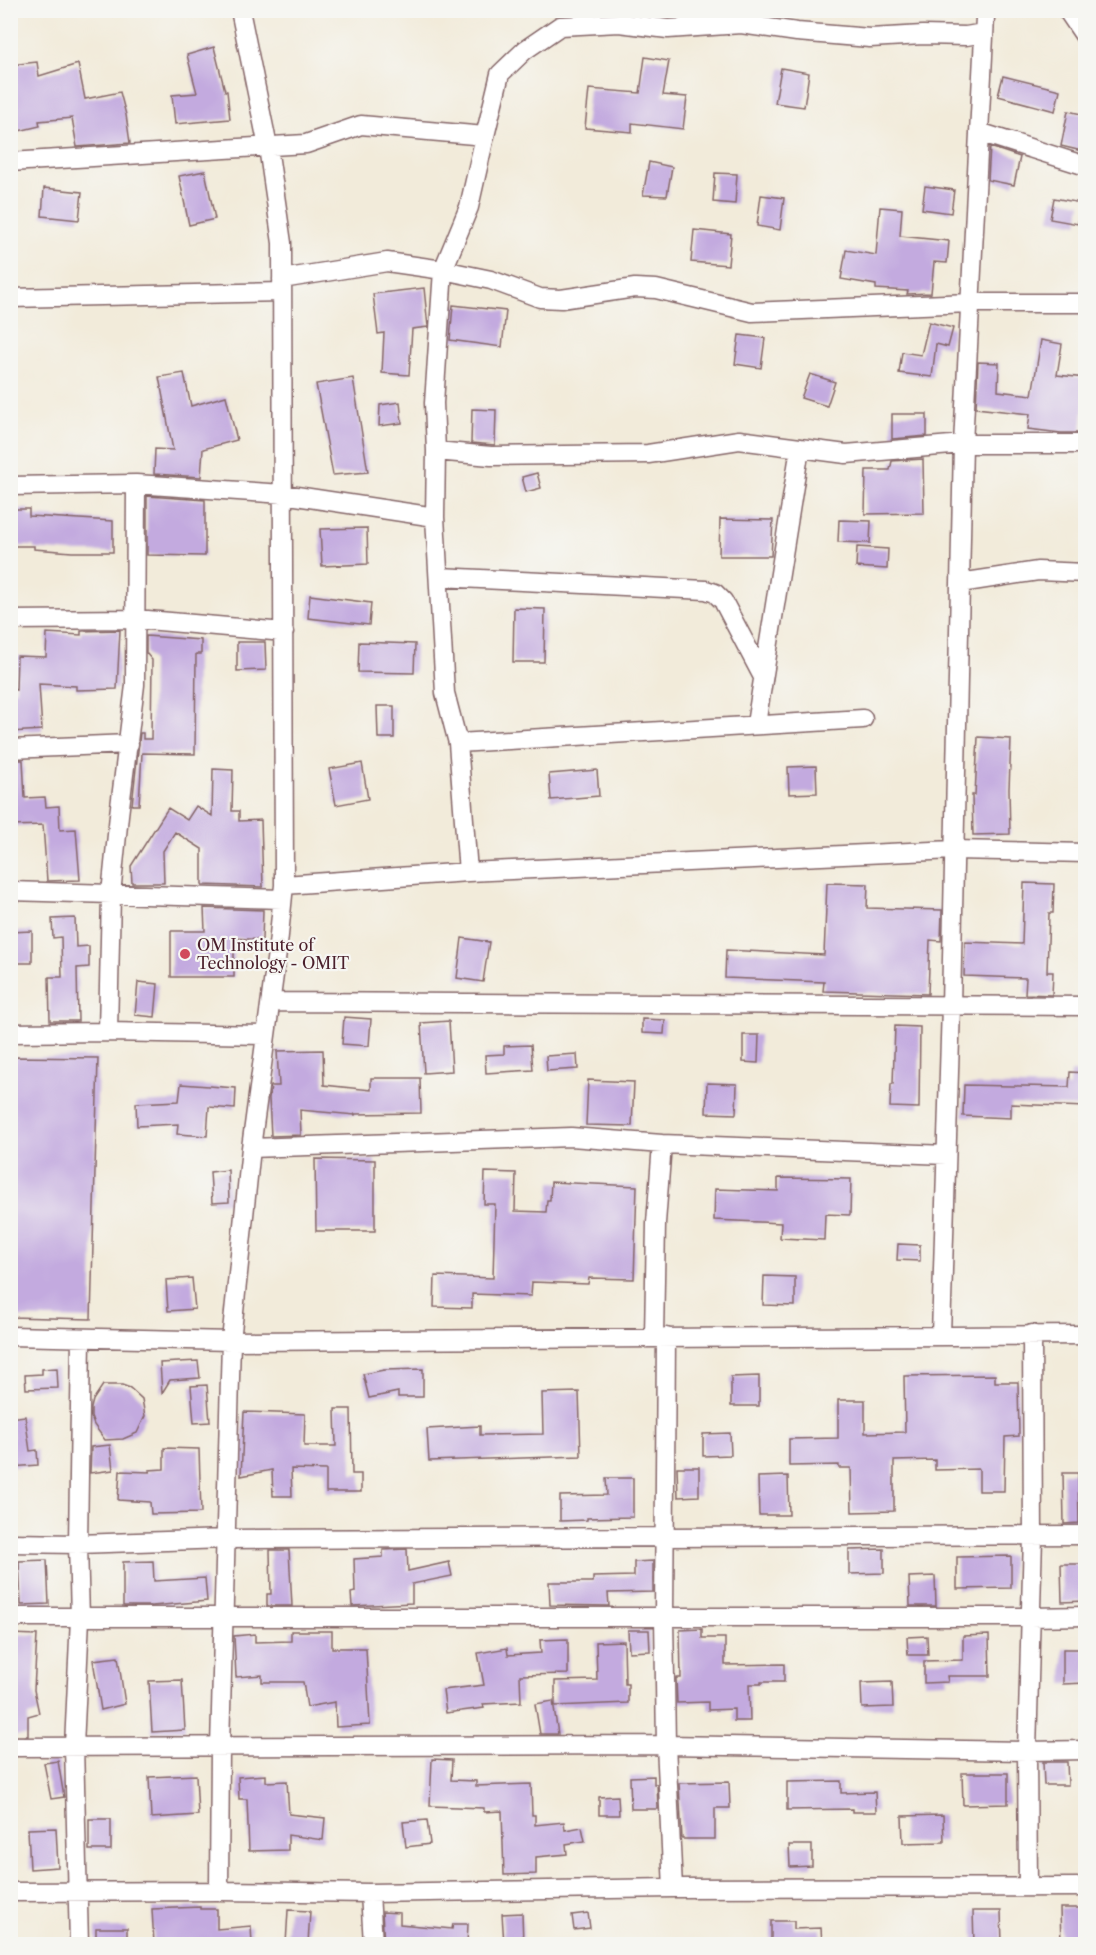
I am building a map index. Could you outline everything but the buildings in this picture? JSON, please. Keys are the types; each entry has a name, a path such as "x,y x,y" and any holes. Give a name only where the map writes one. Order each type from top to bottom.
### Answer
{"street":[{"path":"219,1891 220,1747 231,1341 251,1148 283,892 282,243 268,147 240,10"},
{"path":"942,1335 963,444 987,10"},
{"path":"1067,10 1086,38"},
{"path":"468,872 458,743 445,693 435,517 434,403 443,270 469,207 501,74 525,50 560,26 619,23 668,29 741,24 797,33 870,38 923,35 966,36 984,33"},
{"path":"10,162 306,144 361,125 485,136"},
{"path":"979,132 1086,166"},
{"path":"10,298 282,285 387,262 490,280 540,298 561,299 634,288 656,289 752,312 970,303 1086,303"},
{"path":"436,452 491,456 648,454 739,440 857,454 963,444 1086,444"},
{"path":"756,724 800,448"},
{"path":"10,486 136,484 283,494 435,517"},
{"path":"108,1032 111,894 135,685 136,484"},
{"path":"960,583 1038,571 1086,573"},
{"path":"439,577 706,590 716,593 723,601 763,677"},
{"path":"10,620 136,619 284,632"},
{"path":"458,743 863,719"},
{"path":"10,749 129,744"},
{"path":"10,891 111,894 283,892 468,872 954,850 1086,853"},
{"path":"271,1002 1086,1006"},
{"path":"10,1033 265,1035"},
{"path":"251,1148 571,1137 662,1144 946,1155"},
{"path":"662,1144 656,1223 666,1538 664,1617 666,1745 673,1888"},
{"path":"1028,1887 1027,1751 1033,1537 1032,1334"},
{"path":"10,1336 231,1341 1086,1335"},
{"path":"79,1944 74,1746 80,1617 78,1544 81,1338"},
{"path":"10,1543 78,1544 225,1539 1086,1535"},
{"path":"10,1617 1086,1616"},
{"path":"10,1747 666,1745 1086,1750"},
{"path":"10,1892 370,1893 673,1888 1086,1887"},
{"path":"370,1893 373,1944"}],"place":[{"name":"OM Institute of Technology - OMIT","path":"185,954"}]}
